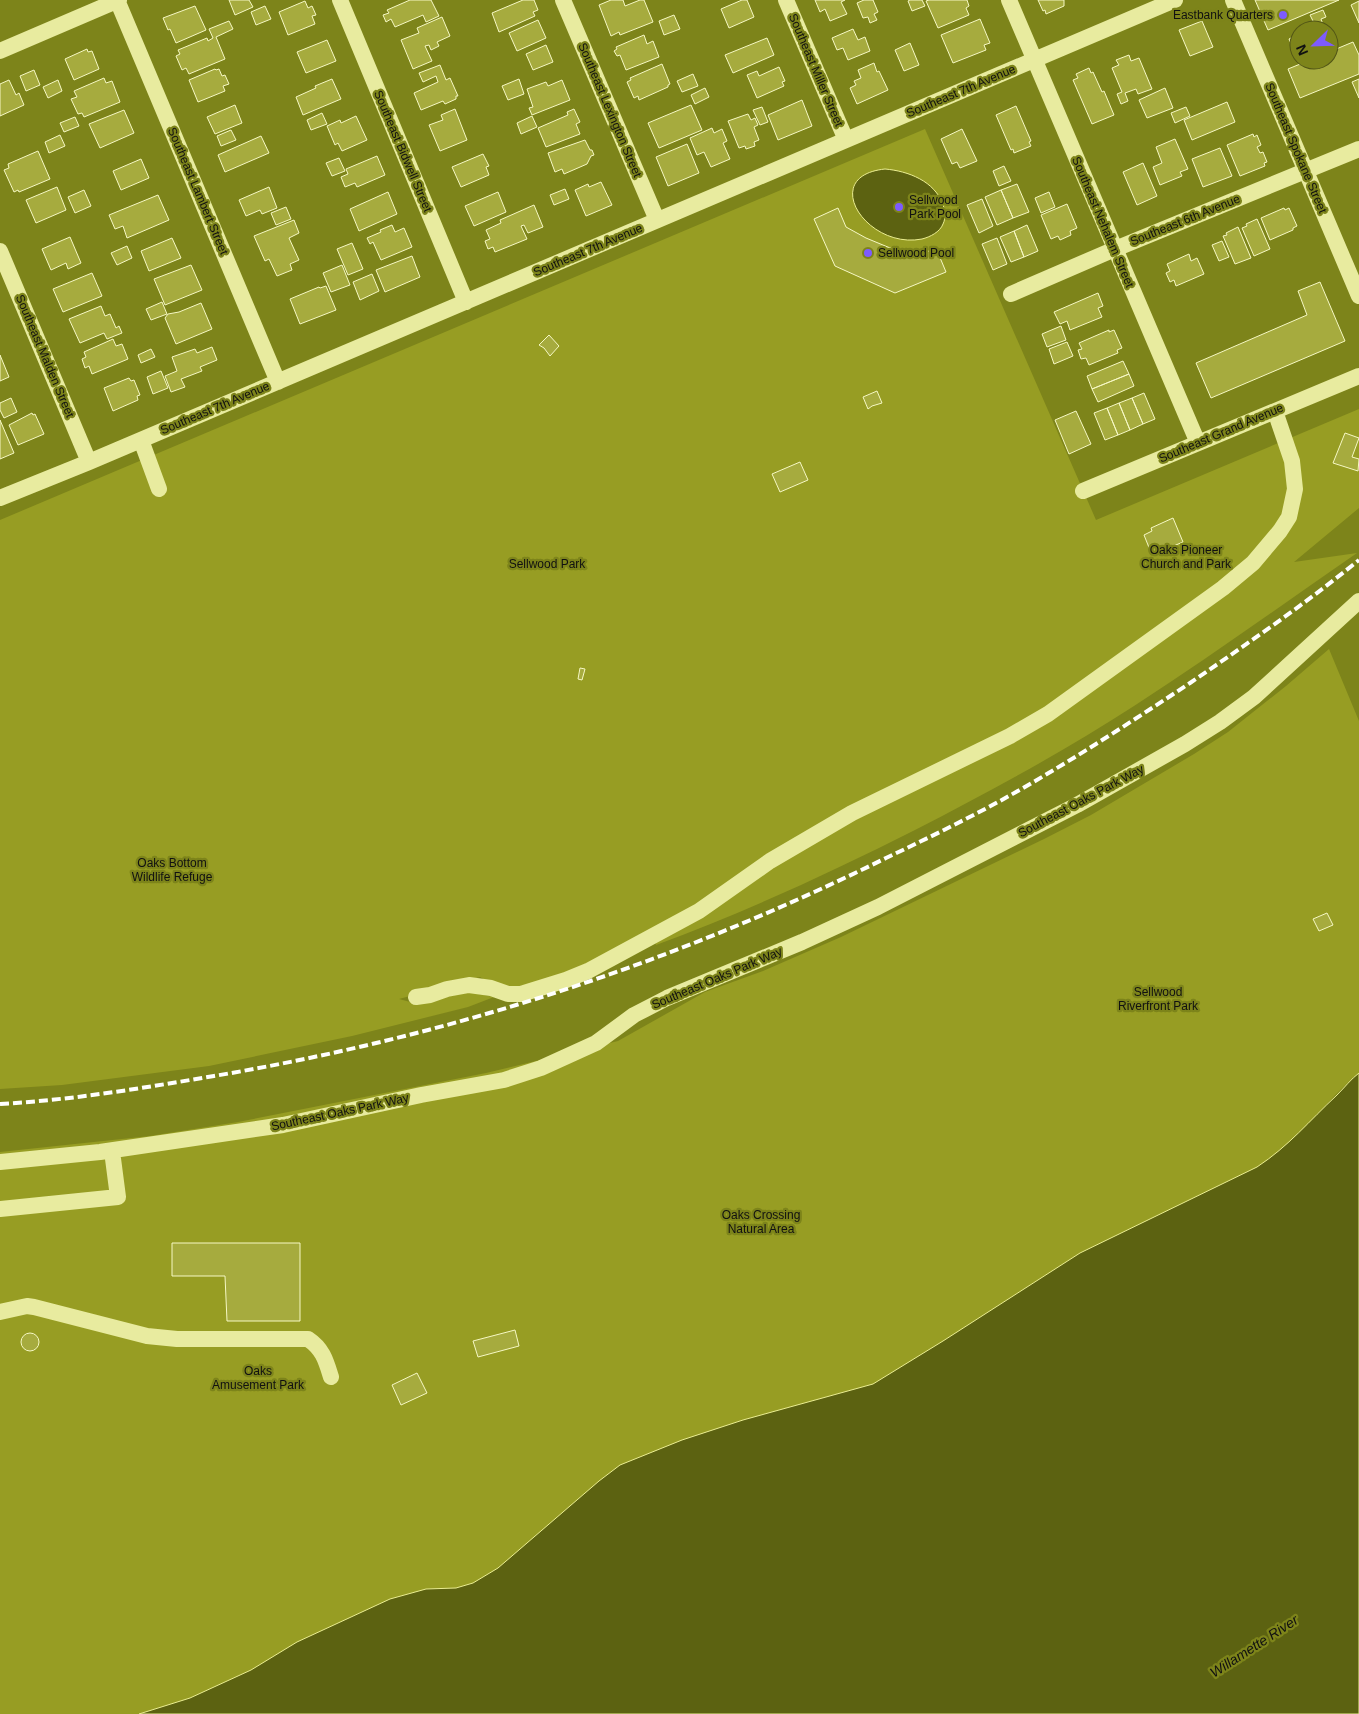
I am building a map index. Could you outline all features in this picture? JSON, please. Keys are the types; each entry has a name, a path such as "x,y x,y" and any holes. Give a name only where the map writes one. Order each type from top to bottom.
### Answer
{"street":[{"path":"0,51 118,0"},
{"name":"Southeast Lambert Street","path":"118,0 278,382"},
{"name":"Southeast Bidwell Street","path":"340,0 466,302"},
{"name":"Southeast Lexington Street","path":"563,0 657,220"},
{"name":"Southeast Miller Street","path":"786,0 846,140"},
{"name":"Southeast Nehalem Street","path":"1009,0 1198,443"},
{"name":"Southeast 7th Avenue","path":"0,498 278,382 1175,0"},
{"name":"Southeast Spokane Street","path":"1233,0 1359,296"},
{"name":"Southeast 6th Avenue","path":"1011,294 1115,249 1359,149"},
{"name":"Southeast Malden Street","path":"0,251 89,462"},
{"name":"Southeast Grand Avenue","path":"1083,491 1359,376"},
{"path":"416,997 469,985 491,988 508,994 521,994 588,971 699,911 770,861 852,813 1010,736 1048,714 1223,588 1253,563 1280,531 1290,517 1295,489 1292,461 1275,410"},
{"path":"141,440 159,489"},
{"name":"Southeast Oaks Park Way","path":"0,1162 112,1151 283,1125 496,1081 541,1068 596,1043 634,1015 667,998 802,942 878,907 1069,809 1178,748 1254,697 1359,601"},
{"path":"0,1209 118,1197 112,1151"},
{"path":"0,1312 27,1306 34,1307 100,1323 130,1333 176,1339 308,1339 317,1345 324,1355 331,1378"}],"green space":[{"name":"Sellwood Park","path":"925,129 1096,520 1359,409 1359,508 1294,562 1357,553 1162,687 1107,723 1026,771 943,816 851,861 787,891 689,932 656,945 655,942 701,918 758,879 588,965 548,981 508,988 492,984 480,977 399,999 414,1003 468,992 494,997 468,1007 352,1036 209,1066 62,1085 0,1089 0,520"},
{"path":"1329,649 1359,721 1359,1073 1287,1145 1257,1167 1080,1253 873,1384 743,1420 620,1465 498,1568 473,1583 456,1588 426,1589 390,1599 297,1642 251,1670 190,1698 139,1714 0,1714 0,1152 150,1136 238,1122 486,1073 618,1041 705,992 763,971 841,937 1091,815 1228,732"}],"water":[{"name":"Sellwood Park Pool","path":"885,169 911,175 920,179 934,190 943,205 945,215 942,227 937,232 922,239 902,239 884,234 868,224 858,211 853,197 855,184 865,174"},
{"name":"Willamette River","path":"1359,1073 1359,1714 139,1714 190,1698 251,1670 297,1642 390,1599 426,1589 456,1588 473,1583 498,1568 620,1465 682,1440 743,1420 873,1384 1080,1253 1257,1167 1289,1142"}],"building":[{"path":"229,0 249,0 253,7 235,15"},
{"path":"410,0 431,0 439,16 426,22 423,15 395,27 391,19 386,22 383,15 389,13 387,10"},
{"path":"523,0 534,0 538,10 533,12 535,16 499,32 492,13"},
{"path":"611,0 623,0 625,6 644,0 653,22 620,35 619,32 611,36 599,5"},
{"path":"742,0 747,0 754,17 729,28 721,9"},
{"path":"815,0 845,0 841,2 847,14 830,21 825,9 820,12"},
{"path":"864,0 873,0 878,12 874,14 877,20 870,23 868,17 863,18 857,3"},
{"path":"922,0 925,6 912,11 908,1"},
{"path":"967,0 969,6 966,8 969,15 938,28 926,1"},
{"path":"1038,0 1064,0 1064,6 1046,14"},
{"name":"Eastbank Quarters","path":"1255,0 1339,0 1289,20 1268,30"},
{"path":"305,1 308,8 312,6 316,15 312,16 315,24 288,35 279,12"},
{"path":"1359,1 1359,23 1351,5"},
{"path":"195,6 206,30 176,43 163,18"},
{"path":"265,6 271,19 256,25 251,12"},
{"path":"1323,10 1326,17 1321,20 1312,20 1310,15"},
{"path":"674,15 680,29 664,35 659,21"},
{"path":"442,17 450,36 437,42 439,46 431,50 429,45 425,46 432,61 413,69 401,40 419,33 417,28"},
{"path":"980,19 990,43 984,45 986,50 953,63 941,35"},
{"path":"538,20 546,38 517,51 509,33"},
{"path":"229,21 233,29 216,37 225,59 189,74 186,68 182,70 176,56 180,54 178,50 207,38 208,41 213,38 209,29"},
{"path":"1202,21 1213,47 1190,56 1179,30"},
{"path":"853,29 858,40 865,37 870,51 848,60 843,48 837,50 832,38"},
{"path":"644,35 647,44 653,41 659,57 626,70 620,55 617,56 614,51 617,49 616,47"},
{"path":"767,38 774,55 733,73 725,55"},
{"path":"327,40 336,61 306,73 297,52"},
{"path":"1353,42 1359,55 1359,74 1300,98 1288,69 1339,70 1339,48"},
{"path":"910,43 919,65 904,71 895,50"},
{"path":"546,45 553,62 533,70 526,54"},
{"path":"87,49 88,52 92,51 99,69 74,80 65,59"},
{"path":"1129,55 1131,61 1139,58 1152,89 1138,94 1136,89 1125,93 1128,101 1121,104 1117,94 1122,92 1112,68 1119,65 1116,60"},
{"path":"874,63 888,90 857,104 850,88 856,85 854,81 861,78 858,70"},
{"path":"662,64 670,84 668,87 639,100 638,96 634,98 627,82 631,80 630,78"},
{"path":"440,65 446,80 450,78 458,96 456,96 456,99 445,104 443,101 421,110 414,93 438,82 436,76 423,82 419,73"},
{"path":"779,67 785,81 782,82 784,86 757,98 747,75 757,71 759,76"},
{"path":"1089,68 1091,73 1093,72 1102,92 1104,91 1114,115 1092,124 1073,80 1078,78 1076,74"},
{"path":"219,69 222,76 225,75 229,84 223,86 225,91 198,102 189,80"},
{"path":"34,70 40,85 26,91 20,76"},
{"path":"693,74 698,86 682,92 677,81"},
{"path":"104,78 106,83 112,81 120,102 84,117 82,113 78,114 71,99 77,97 74,91"},
{"path":"332,79 341,99 303,115 296,97"},
{"path":"519,79 524,94 508,100 502,86"},
{"path":"1359,79 1359,98 1352,82"},
{"path":"9,80 16,95 19,93 24,105 0,116 0,84"},
{"path":"58,80 62,91 48,98 43,87"},
{"path":"562,80 570,100 532,115 529,108 533,107 527,89 546,82 548,86"},
{"path":"705,88 709,97 695,104 691,95"},
{"path":"1165,88 1173,108 1147,118 1139,100"},
{"path":"802,100 812,126 778,140 768,115"},
{"path":"1227,102 1235,122 1192,140 1184,120"},
{"path":"235,105 242,123 215,134 207,117"},
{"path":"691,105 702,130 659,148 648,123"},
{"path":"1016,106 1031,141 1029,142 1031,146 1014,153 996,115"},
{"path":"762,107 768,122 760,125 753,110"},
{"path":"1186,107 1190,116 1175,123 1171,113"},
{"path":"455,109 467,140 440,151 429,125 443,120 441,115"},
{"path":"574,109 580,122 576,124 580,134 546,147 538,128 568,115 567,112"},
{"path":"124,110 134,133 100,148 89,124"},
{"path":"322,113 327,124 311,130 307,120"},
{"path":"748,114 751,120 755,118 758,125 754,127 759,140 754,142 755,146 746,149 745,146 739,148 728,121"},
{"path":"356,116 367,140 342,151 338,143 335,145 327,126 340,120 341,123"},
{"path":"532,116 537,127 521,134 517,123"},
{"path":"75,117 79,126 64,132 60,123"},
{"path":"712,128 714,133 722,129 727,141 723,143 730,159 711,167 704,152 697,155 690,138"},
{"path":"962,129 977,161 960,168 957,162 952,164 941,139"},
{"path":"231,130 236,140 221,146 217,136"},
{"path":"1253,134 1254,137 1257,135 1261,145 1257,147 1260,153 1263,152 1267,162 1264,163 1265,166 1240,176 1227,145"},
{"path":"60,135 65,146 49,153 45,142"},
{"path":"261,136 269,153 225,172 218,155"},
{"path":"1175,139 1188,169 1180,172 1182,176 1160,185 1153,167 1162,163 1156,147"},
{"path":"585,140 594,155 591,156 587,164 564,174 562,169 555,172 548,153"},
{"path":"687,144 699,173 668,186 656,157"},
{"path":"1220,148 1232,176 1203,187 1192,159"},
{"path":"38,151 50,179 19,192 18,190 14,192 4,170 9,168 8,164"},
{"path":"483,154 489,166 486,167 489,175 461,187 452,167"},
{"path":"377,156 385,175 357,187 355,183 345,187 341,177 348,174 346,169"},
{"path":"339,158 345,171 332,176 326,163"},
{"path":"141,159 149,178 121,190 113,171"},
{"path":"1143,163 1157,196 1137,205 1123,172"},
{"path":"1004,166 1011,181 999,186 993,171"},
{"path":"601,182 612,205 586,216 575,190 588,184 589,187"},
{"path":"1017,184 1029,212 1013,218 1001,190"},
{"path":"57,187 66,210 36,223 26,200"},
{"path":"269,187 277,208 262,214 260,210 246,216 239,200"},
{"path":"565,189 569,199 554,205 550,195"},
{"path":"84,190 91,206 75,213 68,197"},
{"path":"1001,190 1013,218 997,225 985,197"},
{"path":"388,192 397,214 359,231 350,209"},
{"path":"498,192 506,212 474,226 465,206"},
{"path":"1049,192 1055,207 1041,213 1035,198"},
{"path":"158,195 169,220 127,238 123,226 115,229 109,215"},
{"path":"982,199 993,226 979,233 967,205"},
{"path":"1067,204 1077,228 1070,231 1071,235 1060,240 1058,236 1051,239 1041,215"},
{"path":"534,205 543,227 528,233 524,225 521,226 527,239 495,252 493,247 488,249 485,241 490,239 486,230 501,223 500,220"},
{"path":"286,207 291,219 276,225 271,213"},
{"name":"Sellwood Pool","path":"838,208 846,227 895,250 917,256 936,248 946,272 895,293 835,266 814,219"},
{"path":"1284,208 1285,210 1289,208 1297,226 1293,230 1270,240 1261,218"},
{"path":"1257,219 1270,249 1254,256 1242,228"},
{"path":"294,220 299,233 289,238 299,260 290,264 292,270 277,276 269,259 265,261 254,236"},
{"path":"392,225 395,232 404,228 412,247 381,260 373,242 370,244 367,238"},
{"path":"1027,225 1038,251 1024,257 1014,231"},
{"path":"1238,227 1251,258 1235,264 1223,236"},
{"path":"1014,231 1024,257 1011,262 1000,237"},
{"path":"70,237 81,263 68,269 66,263 51,270 42,249"},
{"path":"172,238 181,258 149,271 141,251"},
{"path":"997,238 1007,264 993,270 982,244"},
{"path":"1222,241 1229,257 1219,261 1212,245"},
{"path":"352,243 363,269 348,275 337,249"},
{"path":"127,246 132,258 117,265 111,253"},
{"path":"1189,254 1191,261 1197,258 1204,274 1176,286 1174,280 1170,282 1166,273 1170,271 1167,264"},
{"path":"412,256 420,277 385,292 376,270"},
{"path":"191,265 202,290 165,305 154,279"},
{"path":"342,265 350,285 331,292 323,273"},
{"path":"92,273 102,296 63,312 53,289"},
{"path":"372,274 379,291 360,300 353,282"},
{"path":"1320,282 1345,341 1211,398 1196,363 1307,315 1298,291"},
{"path":"326,286 336,310 300,324 290,299"},
{"path":"1098,293 1103,306 1098,308 1102,317 1070,330 1067,321 1060,324 1054,312"},
{"path":"162,302 167,314 151,320 146,309"},
{"path":"201,303 212,329 176,344 165,318 168,314 179,312"},
{"path":"101,306 105,316 110,314 116,328 119,326 122,333 107,339 104,333 80,343 69,319"},
{"path":"1061,326 1066,340 1047,347 1042,334"},
{"path":"1109,330 1109,332 1114,330 1122,348 1117,350 1118,353 1089,365 1086,358 1081,359 1078,350 1082,349 1079,343"},
{"path":"549,335 559,346 550,356 539,345"},
{"path":"113,339 116,346 122,344 128,359 92,374 89,366 85,368 82,359 86,357 84,352"},
{"path":"1067,342 1073,356 1054,364 1049,349"},
{"path":"212,347 217,360 200,367 202,371 181,379 185,387 171,392 165,376 177,371 172,357 195,349 197,353"},
{"path":"151,349 155,357 141,363 138,355"},
{"path":"0,355 9,377 0,381"},
{"path":"1123,361 1129,374 1092,389 1087,376"},
{"path":"161,371 168,388 153,394 147,377"},
{"path":"1129,374 1134,386 1098,402 1092,389"},
{"path":"129,378 131,381 134,380 140,395 137,396 138,400 113,411 104,388"},
{"path":"877,391 882,403 868,409 863,397"},
{"path":"1144,393 1155,419 1143,424 1132,398"},
{"path":"11,398 17,412 4,418 0,410 0,403"},
{"path":"1132,398 1143,424 1130,430 1119,403"},
{"path":"1119,403 1130,430 1118,435 1107,408"},
{"path":"1107,408 1118,435 1105,440 1094,413"},
{"path":"1076,411 1091,444 1069,454 1055,420"},
{"path":"32,413 33,415 35,414 44,434 18,445 9,425"},
{"path":"0,420 14,453 0,459"},
{"path":"1345,433 1359,438 1352,457 1359,459 1358,471 1333,463"},
{"path":"800,462 808,480 780,492 772,474"},
{"path":"1173,518 1183,542 1152,555 1144,535 1152,531 1151,528"},
{"path":"580,668 585,669 582,680 578,679"},
{"path":"1327,913 1333,925 1319,931 1313,919"},
{"path":"172,1243 300,1243 300,1321 227,1321 225,1276 172,1276"},
{"path":"515,1330 519,1346 478,1357 473,1341"},
{"path":"26,1333 34,1333 39,1338 37,1349 26,1351 21,1346 21,1338"},
{"path":"417,1373 427,1393 401,1405 392,1385"}],"railway":[{"path":"0,1104 81,1097 161,1085 302,1059 389,1040 558,992 724,931 805,896 900,851 972,816 1024,787 1096,744 1190,683 1297,608 1359,560"}],"place":[{"name":"Eastbank Quarters","path":"1283,15"},
{"name":"Sellwood Park Pool","path":"899,207"},
{"name":"Sellwood Pool","path":"868,253"}],"park label":[{"name":"Oaks Pioneer Church and Park","path":"1186,557"},
{"name":"Oaks Bottom Wildlife Refuge","path":"172,870"},
{"name":"Sellwood Riverfront Park","path":"1158,999"},
{"name":"Oaks Crossing Natural Area","path":"761,1222"},
{"name":"Oaks Amusement Park","path":"258,1378"}]}
